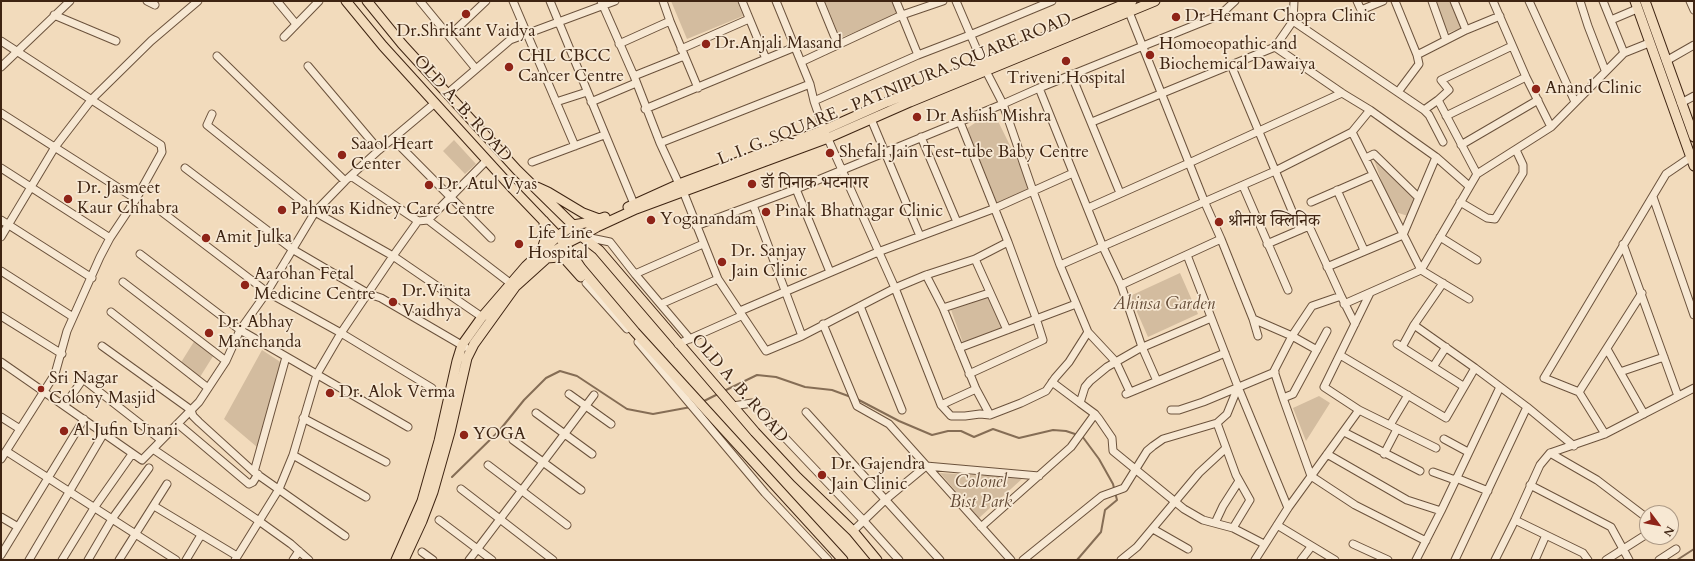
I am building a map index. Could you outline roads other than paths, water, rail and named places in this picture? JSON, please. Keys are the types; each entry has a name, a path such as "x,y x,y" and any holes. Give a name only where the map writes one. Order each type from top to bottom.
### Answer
{"main road":[{"name":"OLD A. B. ROAD","path":"346,1 383,46 565,244"},
{"name":"OLD A. B. ROAD","path":"367,1 402,44 447,94 532,185 573,225 581,236 599,250 678,344 733,406 797,477 853,531 877,560"},
{"path":"1646,1 1666,61 1694,136"},
{"name":"L. I. G. SQUARE - PATNIPURA SQUARE ROAD","path":"573,225 599,219 634,204 871,119 985,67 1129,5 1149,2"},
{"path":"1636,5 1690,145 1694,166"},
{"name":"L. I. G. SQUARE - PATNIPURA SQUARE ROAD","path":"826,134 887,102 985,67"},
{"path":"532,185 548,192 583,213 599,219"},
{"name":"L. I. G. SQUARE - PATNIPURA SQUARE ROAD","path":"544,255 597,227 681,188"},
{"path":"544,221 544,255"},
{"path":"396,560 424,508 457,361 462,345 482,317 544,255 558,236 573,225"},
{"path":"565,244 588,281"},
{"path":"544,255 564,258 588,281 711,422 843,560"},
{"path":"404,560 439,472 470,351 513,286"}],"street":[{"path":"1,67 70,1"},
{"path":"147,1 155,5"},
{"path":"1,237 55,147 92,99 151,41 198,1"},
{"path":"277,1 296,24"},
{"path":"284,37 319,1"},
{"path":"420,1 476,69"},
{"path":"449,36 486,1"},
{"path":"513,1 575,146"},
{"path":"550,1 604,135 634,204"},
{"path":"447,94 510,40 558,23 602,4 615,1"},
{"path":"663,1 698,88"},
{"path":"742,1 766,59"},
{"path":"776,1 810,84 814,101 826,134 895,288 941,404 951,416 980,414 990,415 1046,391 1069,362 1088,332"},
{"path":"820,1 838,45"},
{"path":"896,1 918,55"},
{"path":"801,62 902,16 943,1"},
{"path":"956,1 970,35 1003,104 1060,265 1088,332 1116,362 1128,393 1225,353"},
{"path":"814,101 918,55 1052,1"},
{"path":"696,226 796,189 960,122 1071,74 1220,15 1235,1"},
{"path":"1092,122 1275,47 1293,21 1294,1"},
{"path":"1357,1 1361,10 1383,1"},
{"path":"1395,1 1417,55 1419,64 1398,92"},
{"path":"1432,1 1446,40"},
{"path":"1454,1 1466,30"},
{"path":"1493,1 1526,77 1551,127"},
{"path":"1529,1 1575,102"},
{"path":"1580,1 1605,70"},
{"path":"1603,1 1624,54"},
{"path":"1690,1 1694,10"},
{"path":"602,4 635,80 645,109 681,188 718,279 766,351 802,336 895,288 926,275 975,259 1008,242"},
{"path":"1129,5 1141,46 1221,239 1253,319 1258,336"},
{"path":"1611,20 1636,5"},
{"path":"54,15 116,41"},
{"path":"1417,55 1466,30 1500,16"},
{"path":"591,102 635,80 683,52 749,19"},
{"path":"619,44 670,21"},
{"path":"1293,21 1429,114 1443,142"},
{"path":"1,41 161,145 162,152 136,199 110,238 67,331 62,354 55,374 1,460"},
{"path":"1344,304 1421,270 1477,174 1551,127 1605,70 1624,54 1649,42"},
{"path":"1666,61 1694,45"},
{"path":"1424,110 1449,90 1441,80 1512,46"},
{"path":"645,109 795,47"},
{"path":"1275,47 1342,93 1370,110 1436,157 1469,186"},
{"path":"217,56 348,179 418,221 428,220 487,160"},
{"path":"1231,65 1300,230"},
{"path":"308,66 379,150"},
{"path":"1071,74 1092,122 1120,194"},
{"path":"1446,116 1526,77"},
{"path":"660,143 810,84"},
{"path":"1039,88 1103,247 1121,285 1157,381"},
{"path":"556,102 587,92"},
{"path":"1088,208 1342,93"},
{"path":"1681,103 1694,96"},
{"path":"1438,100 1477,174"},
{"path":"1461,146 1538,100"},
{"path":"1,362 45,391 142,460 191,410 208,388 226,361 240,330 267,292 315,212 379,150 435,103"},
{"path":"1060,265 1205,203 1275,171 1352,132 1370,110"},
{"path":"1,113 136,199"},
{"path":"212,114 207,125 315,212 393,256 482,317"},
{"path":"871,119 920,236"},
{"path":"960,122 993,209 1008,242 1043,340 969,374"},
{"path":"1352,132 1421,270 1469,299"},
{"path":"532,162 604,135"},
{"path":"921,137 957,222"},
{"path":"393,139 491,238"},
{"path":"1460,202 1487,218 1495,219 1523,173 1523,165 1516,150"},
{"path":"1366,158 1374,154 1418,197"},
{"path":"1605,434 1579,392 1544,378 1666,174 1692,156"},
{"path":"1327,267 1364,250 1403,235 1436,157"},
{"path":"1,168 110,238"},
{"path":"185,168 292,249 369,294 381,298 470,351"},
{"path":"678,344 740,313 830,272 878,252 993,209 1073,173"},
{"path":"1311,202 1373,175"},
{"path":"1243,186 1288,290"},
{"path":"796,189 830,272"},
{"path":"1337,190 1364,250"},
{"path":"1653,197 1694,315"},
{"path":"753,205 802,336"},
{"path":"162,212 267,292 341,333 432,388"},
{"path":"1,220 92,278"},
{"path":"428,220 513,286"},
{"path":"154,506 201,534 236,558 279,489 293,455 317,374 341,333 418,221"},
{"path":"1267,244 1309,226 1344,304 1355,324"},
{"path":"581,236 610,242 690,339"},
{"path":"1440,237 1477,260"},
{"path":"1121,285 1221,239"},
{"path":"635,274 703,244"},
{"path":"1623,244 1678,396"},
{"path":"140,254 240,330 408,427"},
{"path":"1187,255 1238,386 1288,508"},
{"path":"975,259 989,293 1007,330"},
{"path":"1,271 73,317"},
{"path":"926,275 943,308 976,390 990,415"},
{"path":"661,304 718,279"},
{"path":"122,282 226,361"},
{"path":"1443,282 1400,346 1464,386"},
{"path":"943,308 989,293"},
{"path":"1370,293 1324,387 1359,410 1436,448"},
{"path":"1579,392 1642,293"},
{"path":"1341,296 1312,306 1292,336 1275,372 1283,398 1311,476 1355,505 1426,541"},
{"path":"959,348 1076,304"},
{"path":"860,306 902,410"},
{"path":"111,312 208,388"},
{"path":"1,316 62,354"},
{"path":"1080,403 1085,387 1090,381 1116,362 1143,347 1211,318"},
{"path":"1253,319 1292,336 1317,350"},
{"path":"823,324 856,406 889,424 1010,560"},
{"path":"1414,325 1527,407 1574,446"},
{"path":"1283,398 1293,394 1327,331"},
{"path":"102,346 191,410 193,416 199,422 256,473 345,536"},
{"path":"1433,367 1446,348"},
{"path":"1607,348 1644,414"},
{"path":"1340,355 1446,418 1475,368"},
{"path":"178,424 249,484 253,482 286,357"},
{"path":"1620,372 1664,357"},
{"path":"1170,410 1179,410 1203,402 1238,386 1275,372"},
{"path":"65,405 83,379 161,440"},
{"path":"1052,382 1095,414 1112,438 1113,451 1174,502 1203,520 1233,528 1264,544"},
{"path":"1023,560 1102,496 1124,488 1147,451 1163,439 1217,423 1227,414 1238,386"},
{"path":"1416,560 1500,387"},
{"path":"1495,560 1540,464 1550,453 1574,446 1605,434 1694,388"},
{"path":"941,404 976,390"},
{"path":"569,394 612,424"},
{"path":"470,560 594,395"},
{"path":"1390,425 1408,395"},
{"path":"733,406 752,403 899,560"},
{"path":"1455,560 1527,407"},
{"path":"1255,560 1288,508 1359,410"},
{"path":"806,412 940,560"},
{"path":"536,413 592,454"},
{"path":"981,527 1071,447 1095,414"},
{"path":"1,417 20,429"},
{"path":"303,418 386,462"},
{"path":"1,555 84,419"},
{"path":"711,422 765,493 828,560"},
{"path":"1217,423 1239,481 1250,500 1233,528"},
{"path":"1384,454 1397,429"},
{"path":"1344,432 1384,454 1420,471"},
{"path":"29,560 104,434"},
{"path":"514,440 581,490"},
{"path":"1444,440 1468,452"},
{"path":"1121,560 1129,558 1199,473 1226,448"},
{"path":"153,449 259,521 309,560"},
{"path":"6,451 176,560"},
{"path":"1550,453 1597,480 1639,512"},
{"path":"62,560 94,508 132,454"},
{"path":"1328,454 1407,500 1441,511"},
{"path":"293,455 366,496"},
{"path":"488,465 567,525"},
{"path":"853,531 885,500 926,466 1039,476"},
{"path":"88,560 112,519 149,468"},
{"path":"1433,472 1488,491"},
{"path":"1215,523 1223,506 1239,481"},
{"path":"119,560 167,484"},
{"path":"1530,485 1611,526 1629,560"},
{"path":"461,489 553,560"},
{"path":"1,517 18,527"},
{"path":"439,520 492,560"},
{"path":"1515,520 1583,553 1588,560"},
{"path":"1277,525 1311,547 1335,560"},
{"path":"1153,529 1188,549"},
{"path":"186,560 201,534"},
{"path":"1534,560 1546,535"},
{"path":"1606,560 1639,539"},
{"path":"1353,544 1388,560"},
{"path":"1301,560 1311,547"},
{"path":"1659,560 1676,549"},
{"path":"293,560 299,551"},
{"path":"422,552 433,560"}],"waterway":[{"path":"452,477 499,431 524,400 546,378 560,371 577,376 627,409 653,414 691,407"},
{"path":"724,391 757,375 776,377 805,387 832,390 851,397"},
{"path":"702,402 718,394"},
{"path":"857,399 899,421 932,435 948,431 961,431 974,437 993,429 1019,438 1053,430 1066,431 1078,435"},
{"path":"1077,560 1101,532 1105,510 1117,500 1113,484 1099,459 1082,436"},
{"path":"1677,560 1694,549"}],"place":[{"name":"Dr.Shrikant Vaidya","path":"466,14"},
{"name":"Dr Hemant Chopra Clinic","path":"1176,17"},
{"name":"Dr.Anjali Masand","path":"706,44"},
{"name":"Homoeopathic and Biochemical Dawaiya","path":"1150,55"},
{"name":"Triveni Hospital","path":"1066,61"},
{"name":"CHL CBCC Cancer Centre","path":"509,67"},
{"name":"Anand Clinic","path":"1536,89"},
{"name":"Dr Ashish Mishra","path":"917,117"},
{"name":"Shefali Jain Test-tube Baby Centre","path":"830,153"},
{"name":"Saaol Heart Center","path":"342,155"},
{"name":"डॉ पिनाक भटनागर","path":"752,184"},
{"name":"Dr. Atul Vyas","path":"429,185"},
{"name":"Dr. Jasmeet Kaur Chhabra","path":"68,199"},
{"name":"Pahwas Kidney Care Centre","path":"282,210"},
{"name":"Pinak Bhatnagar Clinic","path":"766,212"},
{"name":"Yoganandam","path":"651,220"},
{"name":"श्रीनाथ क्लिनिक","path":"1219,222"},
{"name":"Amit Julka","path":"206,238"},
{"name":"Life Line Hospital","path":"519,244"},
{"name":"Dr. Sanjay Jain Clinic","path":"722,262"},
{"name":"Aarohan Fetal Medicine Centre","path":"245,285"},
{"name":"Dr.Vinita Vaidhya","path":"393,302"},
{"name":"Dr. Abhay Manchanda","path":"209,333"},
{"name":"Sri Nagar Colony Masjid","path":"41,389"},
{"name":"Dr. Alok Verma","path":"330,393"},
{"name":"Al Jufin Unani","path":"64,431"},
{"name":"YOGA","path":"464,435"},
{"name":"Dr. Gajendra Jain Clinic","path":"822,475"}],"park label":[{"name":"Ahinsa Garden","path":"1164,305"},
{"name":"Colonel Bist Park","path":"981,493"}]}
